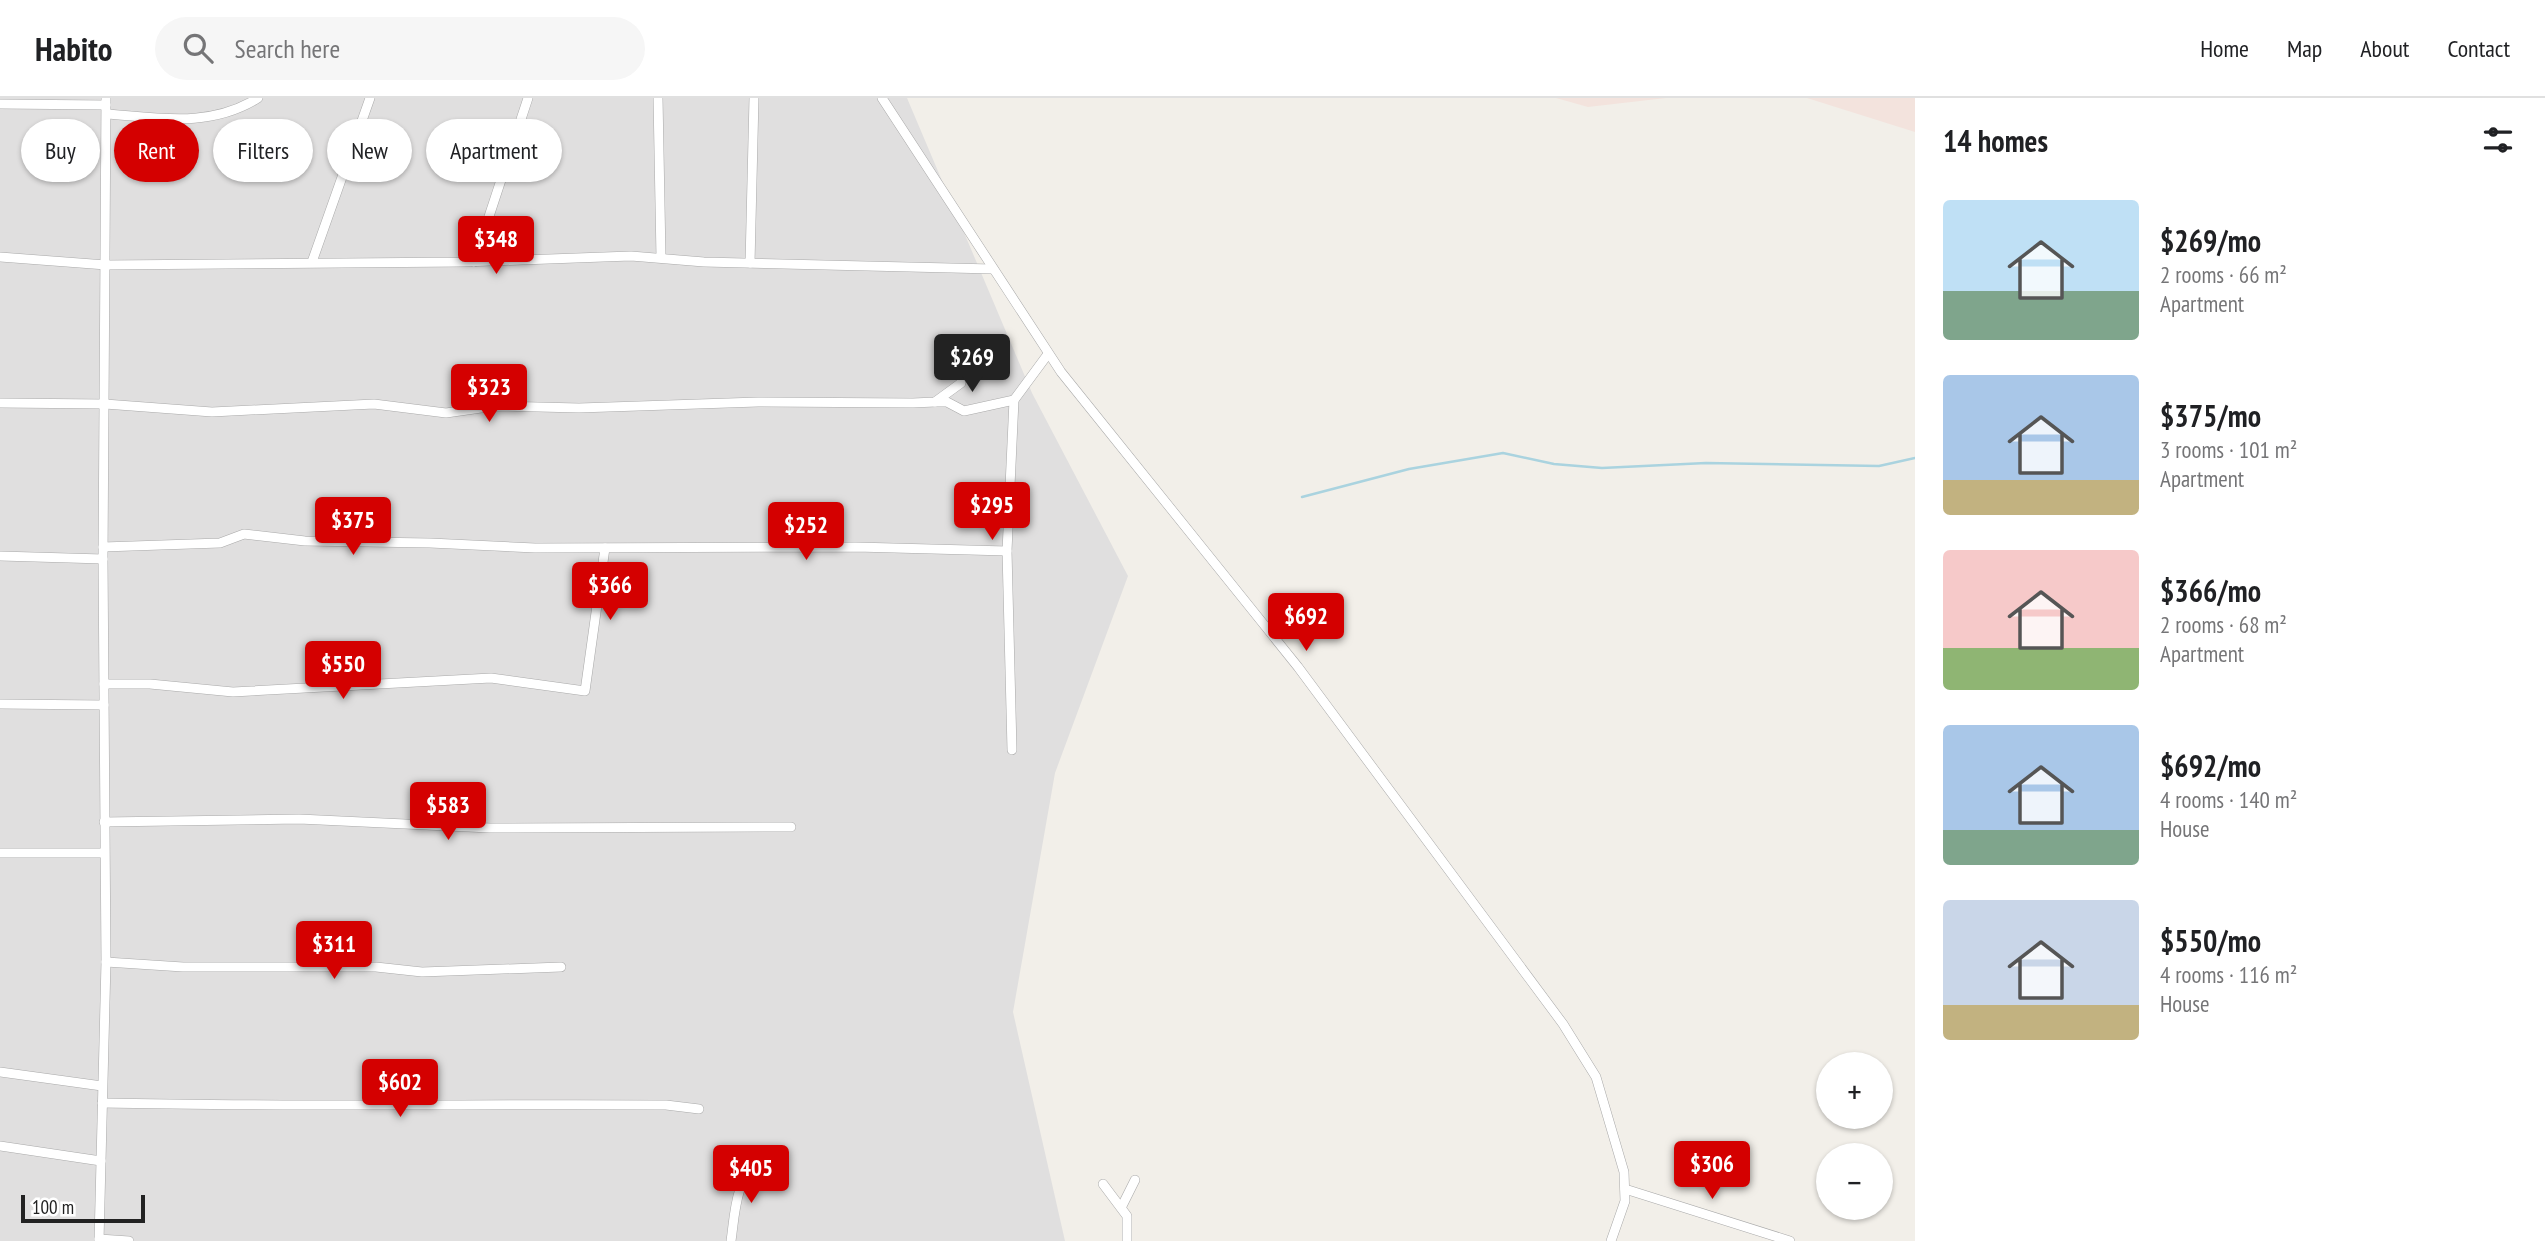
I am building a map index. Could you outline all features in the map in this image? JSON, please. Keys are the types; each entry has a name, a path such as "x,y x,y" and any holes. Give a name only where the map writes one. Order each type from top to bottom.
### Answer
{"street":[{"path":"0,104 106,106 198,120 223,115 258,98"},
{"path":"312,262 370,98"},
{"path":"474,262 528,98"},
{"path":"658,98 661,257"},
{"path":"750,263 754,98"},
{"path":"882,98 1048,354 1298,667 1563,1024 1596,1077 1624,1172 1625,1201 1611,1241"},
{"path":"106,106 103,547 106,962 99,1240 129,1241"},
{"path":"0,257 106,265 474,262 661,257 750,263 993,269"},
{"path":"1012,750 1007,551 1014,400 1048,354"},
{"path":"935,402 961,383"},
{"path":"0,403 106,404 212,412 374,404 446,414 495,406 579,408 758,402 947,402 964,411 1014,400"},
{"path":"103,547 220,544 244,534 305,541 605,548 1007,551"},
{"path":"104,684 233,692 491,678 585,691 605,548"},
{"path":"0,556 103,559"},
{"path":"0,704 104,705"},
{"path":"104,822 299,819 490,828 791,827"},
{"path":"0,853 104,853"},
{"path":"106,962 183,967 376,967 422,972 561,967"},
{"path":"0,1072 102,1086"},
{"path":"102,1103 280,1107 653,1105 699,1109"},
{"path":"0,1146 101,1161"},
{"path":"731,1241 740,1189 751,1167 761,1160"},
{"path":"1122,1206 1135,1181"},
{"path":"1103,1184 1127,1216 1127,1241"},
{"path":"1625,1189 1790,1241"}],"shaded area":[{"path":"0,98 907,98 1032,393 1128,576 1055,773 1013,1012 1065,1241 0,1241"},
{"path":"1556,98 1666,98 1588,107"},
{"path":"1807,98 1915,98 1915,132"}],"waterway":[{"path":"1302,497 1409,469 1503,453 1554,464 1602,468 1706,463 1879,466 1915,458"}]}
